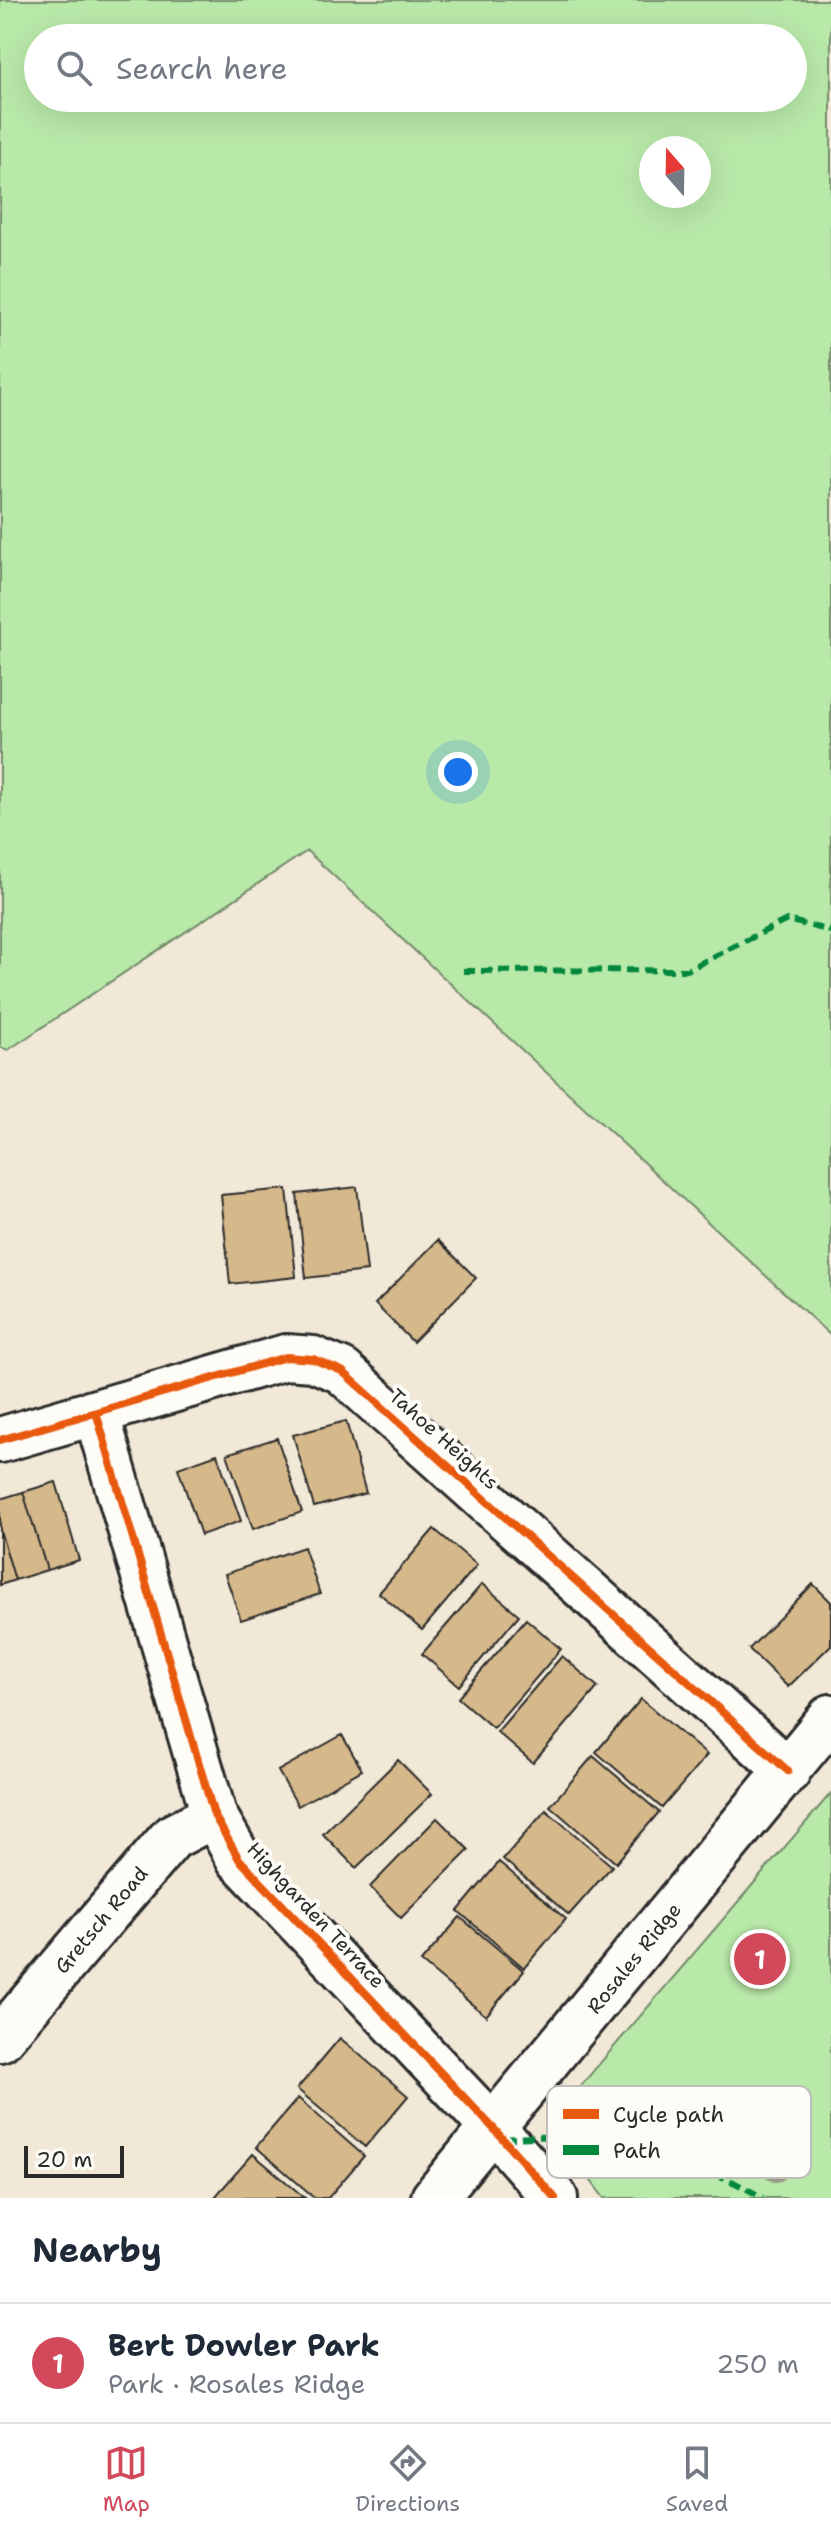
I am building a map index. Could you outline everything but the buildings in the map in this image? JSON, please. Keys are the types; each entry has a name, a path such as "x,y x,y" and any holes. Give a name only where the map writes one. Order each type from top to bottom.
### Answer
{"street":[{"name":"Tahoe Heights","path":"0,1440 286,1357 313,1359 342,1371 788,1771"},
{"name":"Highgarden Terrace","path":"96,1412 214,1815 239,1859 494,2129 555,2198"},
{"name":"Rosales Ridge","path":"434,2198 831,1717"},
{"name":"Gretsch Road","path":"0,2039 172,1837 214,1815"}],"green space":[{"path":"0,0 831,0 831,1336 307,851 8,1050 0,1047"},
{"path":"831,1793 831,2198 604,2198 589,2178 811,2178 811,2086 580,2086"}],"marked path":[{"path":"463,971 687,970 787,920 831,931"},
{"path":"503,2139 547,2137"},
{"path":"724,2178 763,2198"}],"cycle path":[{"path":"0,1440 286,1357 313,1359 342,1371 788,1771"},
{"path":"96,1412 214,1815 239,1859 494,2129 555,2198"}],"place":[{"name":"Bert Dowler Park","path":"760,1959"}]}
